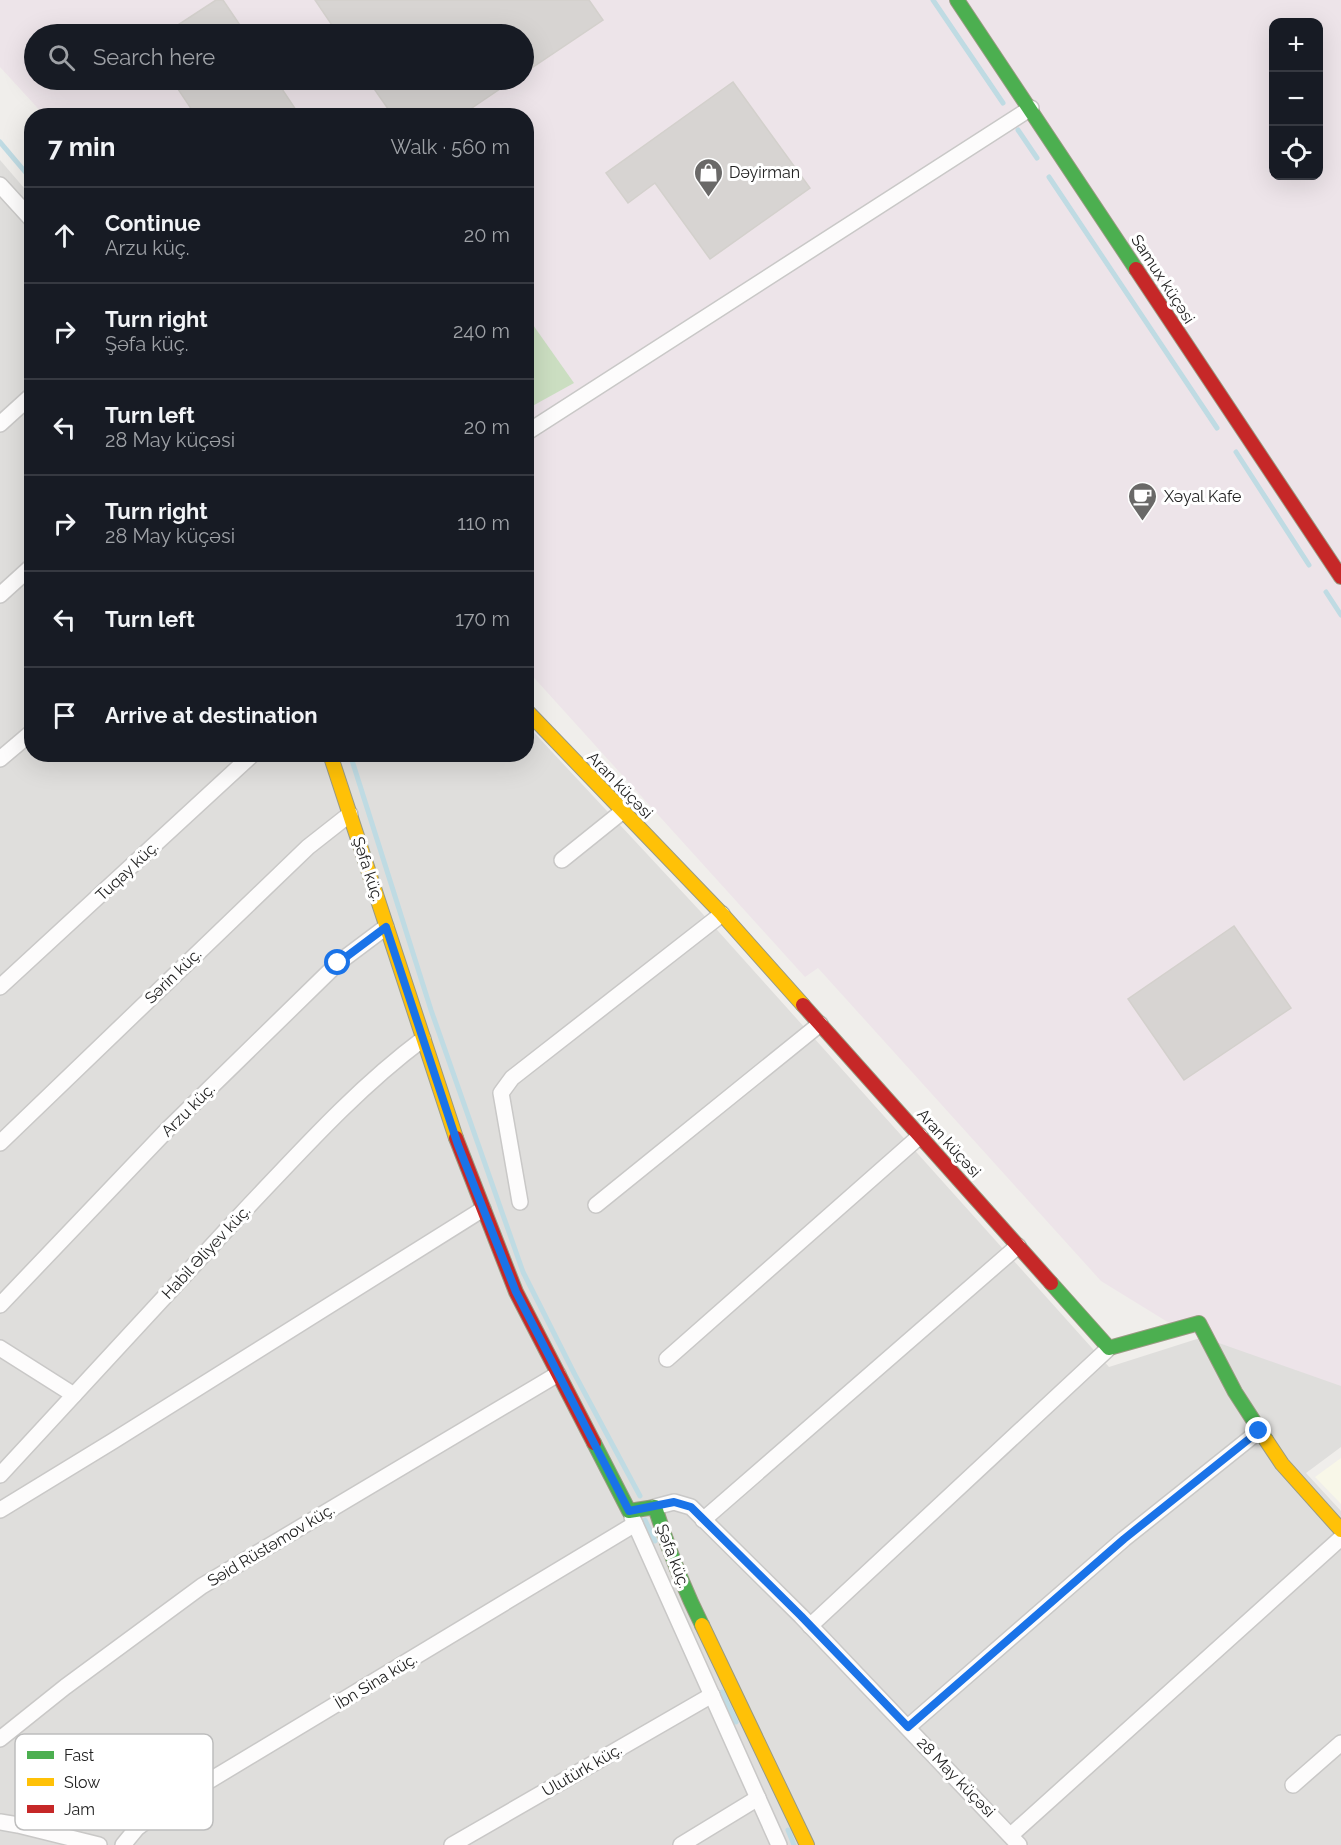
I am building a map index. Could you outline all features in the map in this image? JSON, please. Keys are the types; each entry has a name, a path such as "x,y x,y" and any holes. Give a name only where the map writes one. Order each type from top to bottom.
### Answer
{"street":[{"name":"Samux küçəsi","path":"957,0 1341,577"},
{"path":"534,428 1031,108"},
{"path":"0,184 24,211"},
{"path":"0,424 24,402"},
{"path":"0,595 24,573"},
{"name":"Aran küçəsi","path":"534,718 722,914 1109,1348"},
{"path":"0,759 24,739"},
{"name":"Tuqay küç.","path":"0,987 244,762"},
{"name":"Şəfa küç.","path":"333,762 458,1145 516,1292 632,1518 655,1507 687,1594 807,1845"},
{"path":"562,860 623,811"},
{"name":"Sərin küç.","path":"0,1143 308,847 350,814"},
{"path":"520,1202 501,1093 512,1078 722,914"},
{"name":"Arzu küç.","path":"0,1305 168,1129 338,963 386,927"},
{"path":"596,1205 820,1024"},
{"name":"Habil Əliyev küç.","path":"0,1475 303,1148 399,1057 423,1039"},
{"path":"667,1359 920,1136"},
{"path":"0,1510 483,1209"},
{"path":"703,1520 1018,1246"},
{"path":"810,1626 1109,1348 1199,1323 1235,1392 1259,1431 1282,1464 1341,1530"},
{"path":"0,1347 74,1395"},
{"name":"Səid Rüstəmov küç.","path":"0,1739 65,1687 202,1586 558,1374"},
{"path":"908,1727 1124,1539 1259,1431"},
{"name":"28 May küçəsi","path":"655,1507 674,1502 691,1507 810,1626 1015,1840"},
{"path":"632,1518 779,1845"},
{"name":"İbn Sina küç.","path":"213,1778 632,1518"},
{"path":"1015,1840 1341,1538"},
{"name":"Ulutürk küç.","path":"452,1845 712,1695"},
{"path":"1293,1785 1341,1743"},
{"path":"681,1845 758,1798"},
{"path":"0,1822 15,1824"},
{"path":"38,1830 99,1845"},
{"name":"İbn Sina küç.","path":"123,1845 135,1830"}],"shaded area":[{"path":"0,0 1341,0 1341,1386 1179,1329 1101,1281 818,968 805,977 534,678 534,108 38,108 0,67"},
{"path":"0,160 24,188 24,762 534,762 534,733 701,912 1109,1367 1222,1331 1341,1320 1341,1447 1306,1473 1341,1511 1341,1845 0,1845"},
{"path":"1341,1458 1341,1504 1315,1477"}],"green space":[{"path":"534,326 574,383 534,405"}],"building":[{"path":"216,0 223,0 239,24 179,24"},
{"path":"315,0 589,0 603,20 534,66 534,24 331,24"},
{"path":"733,82 810,188 710,259 655,183 628,203 606,173"},
{"path":"179,90 283,90 295,108 191,108"},
{"path":"375,90 498,90 472,108 387,108"},
{"path":"1234,926 1291,1008 1184,1080 1128,999"}],"waterway":[{"path":"933,0 1003,103"},
{"path":"1018,130 1037,158"},
{"path":"0,142 24,170"},
{"path":"1049,177 1217,428"},
{"path":"1236,452 1309,565"},
{"path":"1326,592 1341,615"},
{"path":"353,762 431,1010 523,1272 640,1496"},
{"path":"645,1520 655,1541"},
{"path":"722,1692 736,1722"},
{"path":"788,1830 794,1845"}],"traffic: fast":[{"path":"957,0 1136,269"},
{"path":"1051,1283 1109,1348 1199,1323 1235,1392 1266,1440"},
{"path":"594,1443 629,1511 655,1507 676,1567 702,1625"}],"traffic: slow":[{"path":"534,718 722,914 803,1005"},
{"path":"333,762 456,1138"},
{"path":"1266,1440 1282,1464 1341,1530"},
{"path":"702,1625 807,1845"}],"traffic: jam":[{"path":"1136,269 1341,577"},
{"path":"803,1005 1051,1283"},
{"path":"456,1138 516,1292 594,1443"}],"place":[{"name":"Dəyirman","path":"708,198"},
{"name":"Xəyal Kafe","path":"1143,522"}],"route":[{"path":"338,963 386,927 458,1145 516,1292 629,1511 674,1502 691,1507 908,1727 1124,1539 1259,1431"}]}
